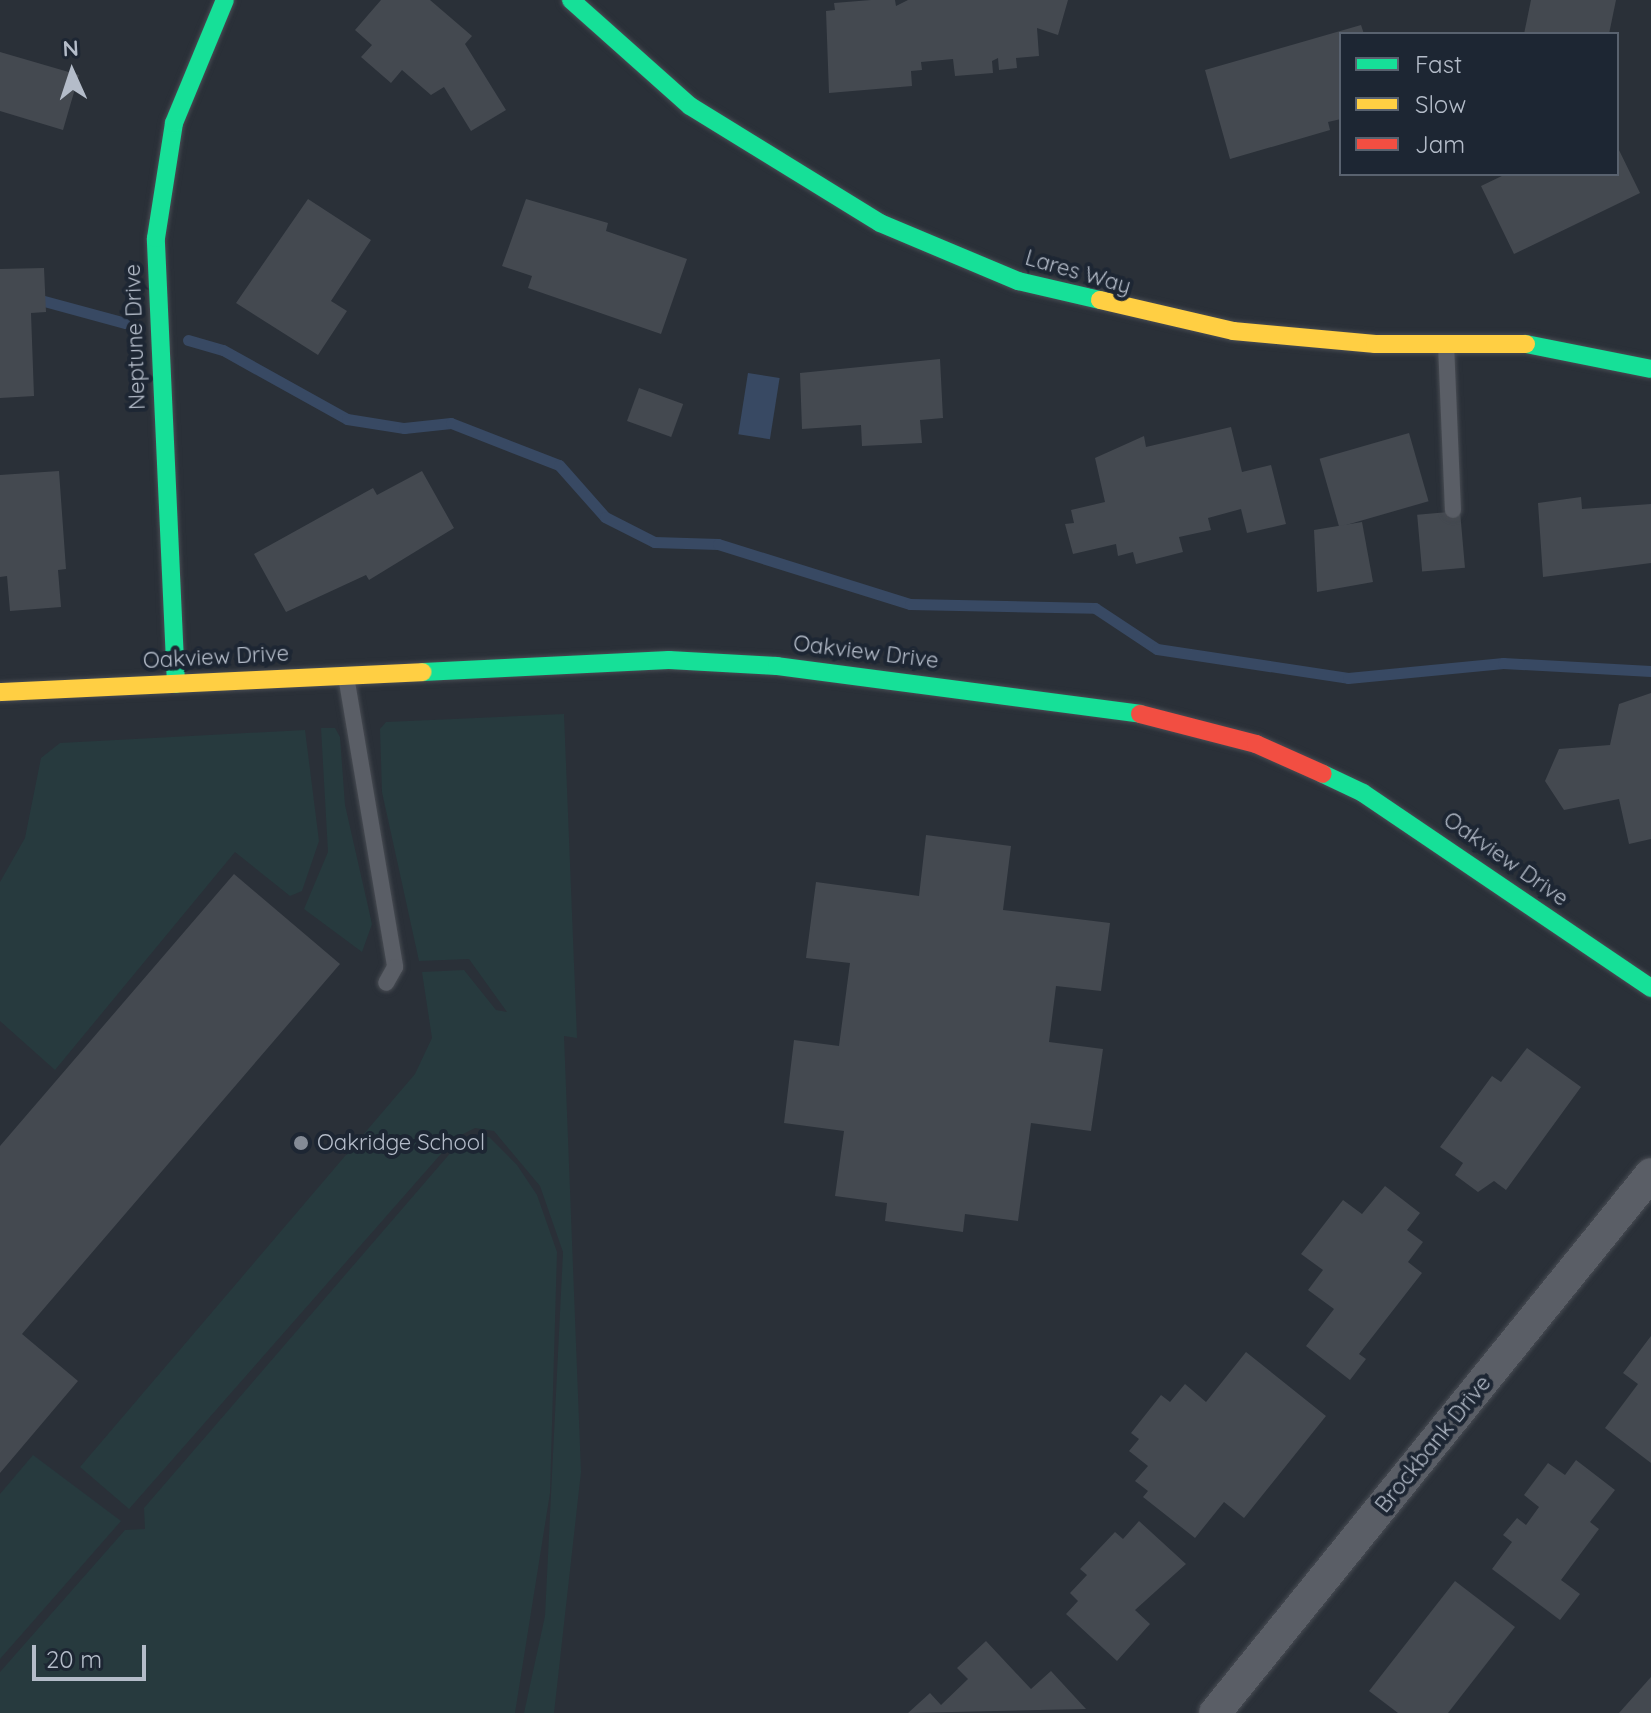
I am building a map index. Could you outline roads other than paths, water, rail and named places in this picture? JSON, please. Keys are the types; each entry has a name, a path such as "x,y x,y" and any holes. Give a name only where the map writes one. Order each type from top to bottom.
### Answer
{"street":[{"name":"Neptune Drive","path":"176,684 156,238 174,123 225,0"},
{"name":"Lares Way","path":"571,0 690,106 751,149 880,223 949,254 1033,285 1161,319 1303,340 1560,347 1651,369"},
{"name":"Oakview Drive","path":"0,692 345,674 723,662 1056,701 1186,723 1256,744 1363,793 1651,988"},
{"name":"Brockbank Drive","path":"1215,1713 1651,1174"}],"lane":[{"path":"1446,344 1453,510"},
{"path":"345,674 395,967 386,983"}],"water":[{"path":"748,373 780,378 770,439 738,434"}],"waterway":[{"path":"33,298 125,323"},
{"path":"188,340 223,350 347,419 404,428 451,423 559,465 605,517 654,542 718,544 910,604 1095,608 1157,649 1348,678 1503,663 1651,671"}],"place":[{"name":"Oakridge School","path":"301,1143"}]}
